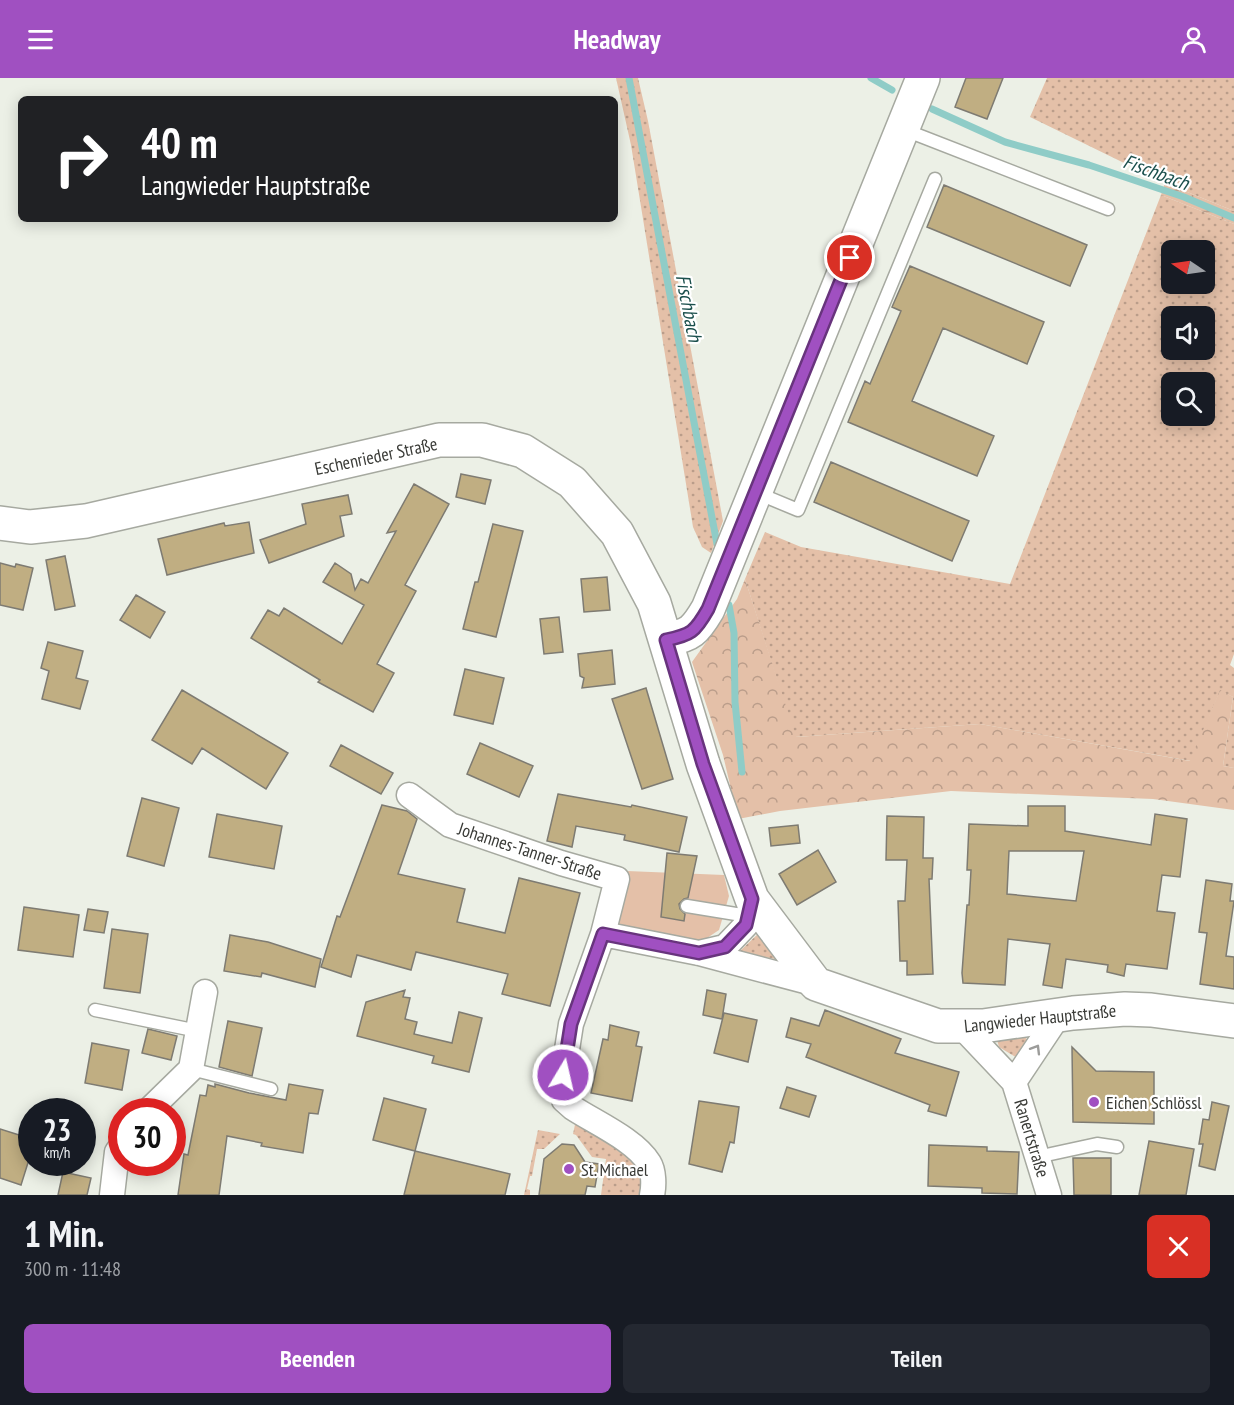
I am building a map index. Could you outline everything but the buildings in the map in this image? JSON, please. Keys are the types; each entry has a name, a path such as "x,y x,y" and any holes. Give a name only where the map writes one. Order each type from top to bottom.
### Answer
{"street":[{"path":"666,640 686,636 698,627 722,578 923,78"},
{"name":"Eschenrieder Straße","path":"0,523 30,527 86,521 439,441 482,440 523,451 572,482 617,533 654,603 750,907"},
{"name":"Johannes-Tanner-Straße","path":"409,795 450,825 561,863 617,879 603,934 571,1024 563,1075 564,1100 637,1148 651,1165 652,1195"},
{"path":"750,907 816,984"},
{"name":"Langwieder Hauptstraße","path":"699,953 725,947 746,925 750,907"},
{"name":"Langwieder Hauptstraße","path":"603,934 699,953 816,984 938,1026 1018,1022 1125,1009 1151,1010 1234,1021"},
{"path":"161,1098 191,1069 205,992"},
{"name":"Ranertstraße","path":"1014,1082 1058,1016"},
{"name":"Ranertstraße","path":"961,1026 1014,1082 1049,1195"},
{"path":"112,1195 114,1176"}],"lane":[{"path":"902,129 1108,209"},
{"path":"756,492 798,510 935,179"},
{"path":"687,906 750,907"},
{"path":"94,1010 198,1031"},
{"path":"191,1069 271,1089"},
{"path":"1037,1157 1097,1144 1117,1147"}],"green space":[{"path":"616,78 638,78 648,121 723,521 711,553 702,547 693,527 631,145"},
{"path":"1047,78 1234,78 1234,211 1165,183 1030,117"},
{"path":"1165,183 1234,211 1234,224 1161,195"},
{"path":"1161,195 1234,224 1234,654 1230,665 1234,668 1234,768 1223,766 1233,697 1220,691 1191,761 980,724 795,737 745,579 765,532 801,547 1010,584"},
{"path":"745,579 796,737 980,724 1190,761 1220,690 1233,697 1223,766 1234,768 1234,810 1153,799 951,791 780,811 738,819 723,755 692,662 737,599"},
{"path":"627,871 724,875 729,896 719,930 701,942 613,928"},
{"path":"761,931 785,961 739,952"},
{"path":"1023,1036 1028,1040 1019,1059 999,1047 997,1040"},
{"path":"577,1115 639,1164 642,1183 640,1195 601,1195 606,1159 592,1157 573,1134"},
{"path":"538,1130 560,1134 544,1149 537,1149 527,1189 530,1190 530,1195 524,1195"}],"waterway":[{"name":"Fischbach","path":"629,78 717,544"},
{"path":"871,78 892,90"},
{"name":"Fischbach","path":"932,109 1005,142 1089,165 1184,197 1234,218"},
{"name":"Fischbach","path":"729,605 734,633 735,702 742,772"}],"place":[{"name":"Eichen Schlössl","path":"1094,1102"},
{"name":"St. Michael","path":"569,1169"}],"route":[{"path":"563,1075 571,1024 603,934 699,953 725,947 746,925 752,899 703,764 666,640 686,636 698,627 708,609 850,258"}]}
